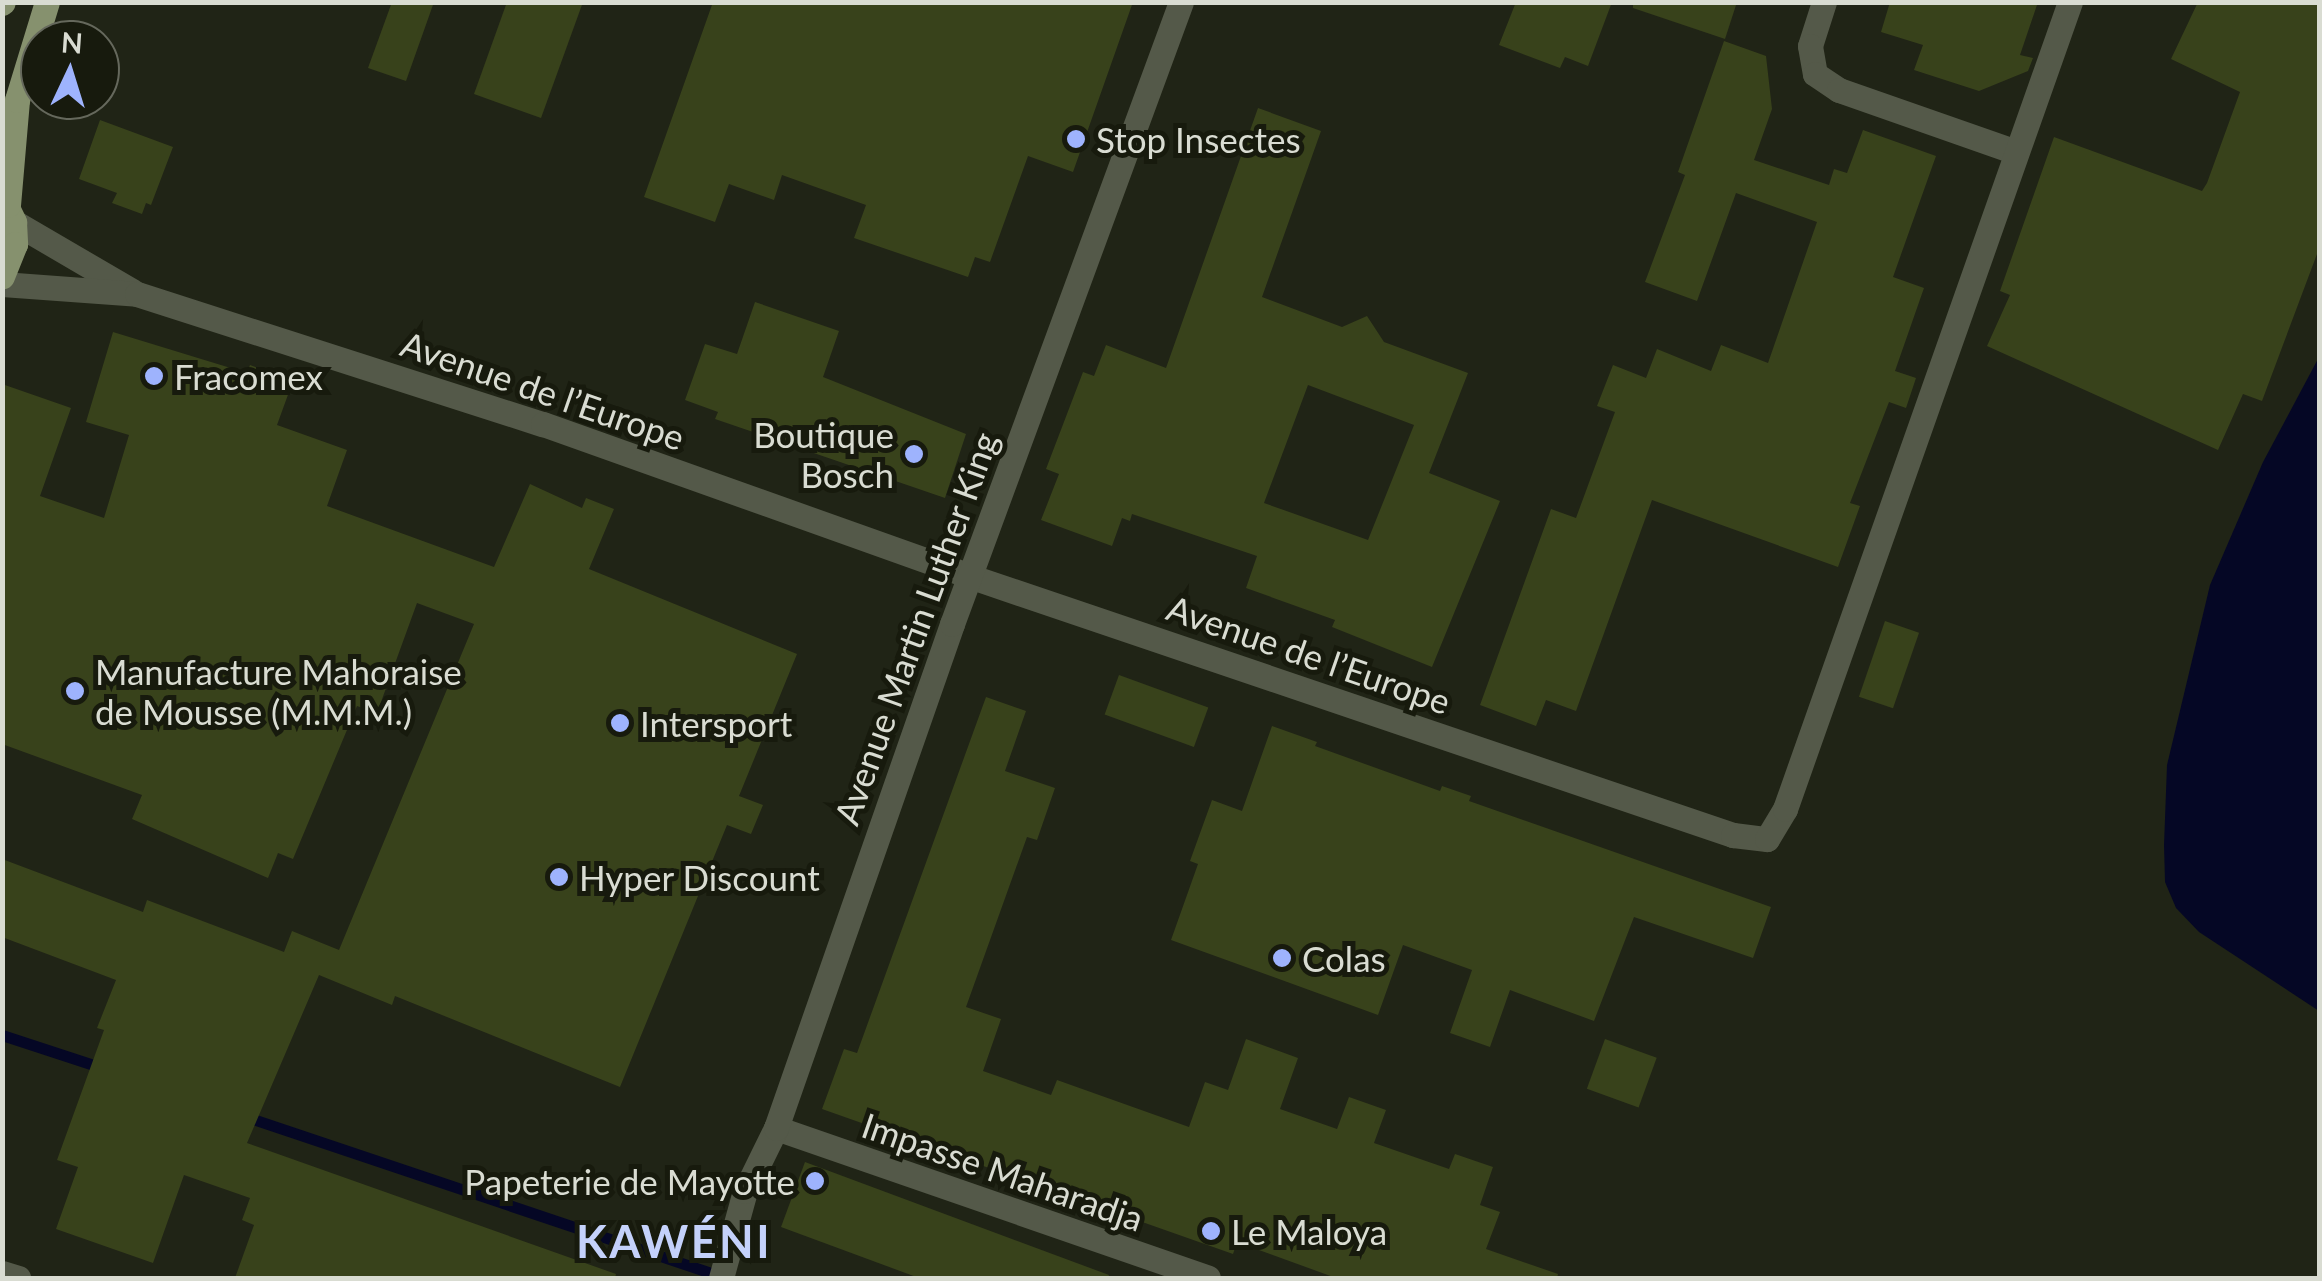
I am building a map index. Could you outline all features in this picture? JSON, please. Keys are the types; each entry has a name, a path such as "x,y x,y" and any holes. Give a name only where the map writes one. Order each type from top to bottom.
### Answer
{"main road":[{"path":"2,281 15,244 8,208 17,100 47,2"}],"street":[{"name":"Avenue Martin Luther King","path":"724,1266 745,1192 776,1128 970,576 1181,2"},
{"path":"1824,2 1810,46 1815,74 1839,90 2016,152"},
{"name":"Avenue de l’Europe","path":"2,281 137,294 544,424 970,576 1733,835 1767,839 1785,809 2070,2"},
{"name":"Avenue de l’Europe","path":"8,208 137,294"},
{"name":"Impasse Maharadja","path":"776,1128 1208,1278"},
{"path":"2,1273 18,1278"}],"water":[{"path":"2319,357 2319,1011 2199,932 2176,908 2165,882 2164,845 2167,765 2210,585 2263,462"}],"building":[{"path":"392,2 434,2 406,81 368,68"},
{"path":"507,2 583,2 541,118 474,94"},
{"path":"713,2 1133,2 1073,172 1028,156 990,262 975,257 968,277 854,238 866,205 782,175 774,200 729,184 715,222 644,197"},
{"path":"1516,2 1612,2 1588,66 1565,57 1560,68 1499,45"},
{"path":"1633,2 1737,2 1725,39 1633,8"},
{"path":"1890,2 2038,2 2020,55 2033,58 2028,71 1979,91 1914,70 1923,45 1881,32"},
{"path":"2198,2 2320,2 2320,246 2262,401 2243,394 2218,450 1987,346 2010,295 2000,291 2054,137 2202,191 2207,183 2240,92 2171,59"},
{"path":"1724,41 1766,56 1772,109 1754,160 1829,185 1834,169 1847,173 1863,130 1936,156 1893,277 1924,288 1895,371 1916,378 1906,408 1889,402 1850,503 1860,506 1838,567 1652,500 1576,711 1546,700 1536,726 1480,705 1551,509 1576,518 1615,412 1597,406 1613,365 1646,378 1657,349 1711,371 1721,345 1768,363 1817,222 1736,193 1697,301 1645,282 1685,175 1678,172"},
{"path":"1258,108 1321,131 1262,297 1342,327 1367,316 1384,342 1468,373 1429,473 1500,501 1432,667 1332,627 1335,620 1246,588 1257,556 1132,514 1130,521 1122,518 1112,546 1041,520 1059,474 1046,469 1083,372 1094,376 1106,345 1166,368","holes":["1308,385 1414,425 1368,540 1264,503"]},
{"path":"100,120 173,147 151,205 146,203 142,214 112,203 117,193 79,179"},
{"path":"755,302 839,331 823,377 966,434 945,498 715,419 718,412 685,400 705,344 737,354"},
{"path":"113,332 247,373 250,365 293,381 277,425 347,450 327,506 494,567 530,484 582,508 586,498 614,509 589,569 797,654 739,796 763,805 751,834 727,825 620,1087 395,996 392,1005 319,975 247,1143 616,1274 615,1278 235,1278 254,1225 242,1220 250,1198 184,1175 153,1263 56,1229 78,1167 57,1160 104,1030 97,1028 116,980 2,937 2,859 143,912 147,900 284,952 292,931 339,950 474,624 417,603 377,713 357,706 293,859 278,853 268,878 132,819 142,795 2,744 2,384 71,408 40,496 104,518 129,435 86,422"},
{"path":"1885,621 1919,633 1893,708 1859,697"},
{"path":"1119,675 1208,707 1194,747 1105,714"},
{"path":"986,697 1026,711 1005,771 1055,788 1037,840 1027,837 966,1007 1001,1019 983,1071 1051,1095 1057,1080 1189,1127 1205,1082 1228,1090 1246,1039 1298,1058 1280,1109 1337,1129 1349,1097 1386,1110 1374,1143 1449,1169 1455,1154 1493,1167 1480,1205 1500,1212 1486,1249 1558,1274 1557,1278 1336,1278 1237,1242 1233,1254 822,1109 844,1049 857,1053"},
{"path":"1272,726 1317,742 1315,746 1440,791 1442,786 1471,796 1469,801 1771,907 1753,958 1634,917 1594,1021 1510,990 1490,1047 1450,1033 1472,970 1403,945 1378,1015 1171,940 1198,864 1190,861 1212,800 1242,811"},
{"path":"1605,1039 1657,1058 1639,1108 1587,1089"},
{"path":"805,1162 1109,1275 1108,1278 919,1278 781,1227"}],"waterway":[{"path":"2,1035 103,1068"},
{"path":"244,1116 723,1277"}],"place":[{"name":"Stop Insectes","path":"1076,139"},
{"name":"Fracomex","path":"154,376"},
{"name":"Boutique Bosch","path":"914,454"},
{"name":"Manufacture Mahoraise de Mousse (M.M.M.)","path":"75,691"},
{"name":"Intersport","path":"620,723"},
{"name":"Hyper Discount","path":"559,877"},
{"name":"Colas","path":"1282,958"},
{"name":"Papeterie de Mayotte","path":"815,1181"},
{"name":"Le Maloya","path":"1211,1231"}],"district":[{"name":"KAWÉNI","path":"674,1242"}]}
